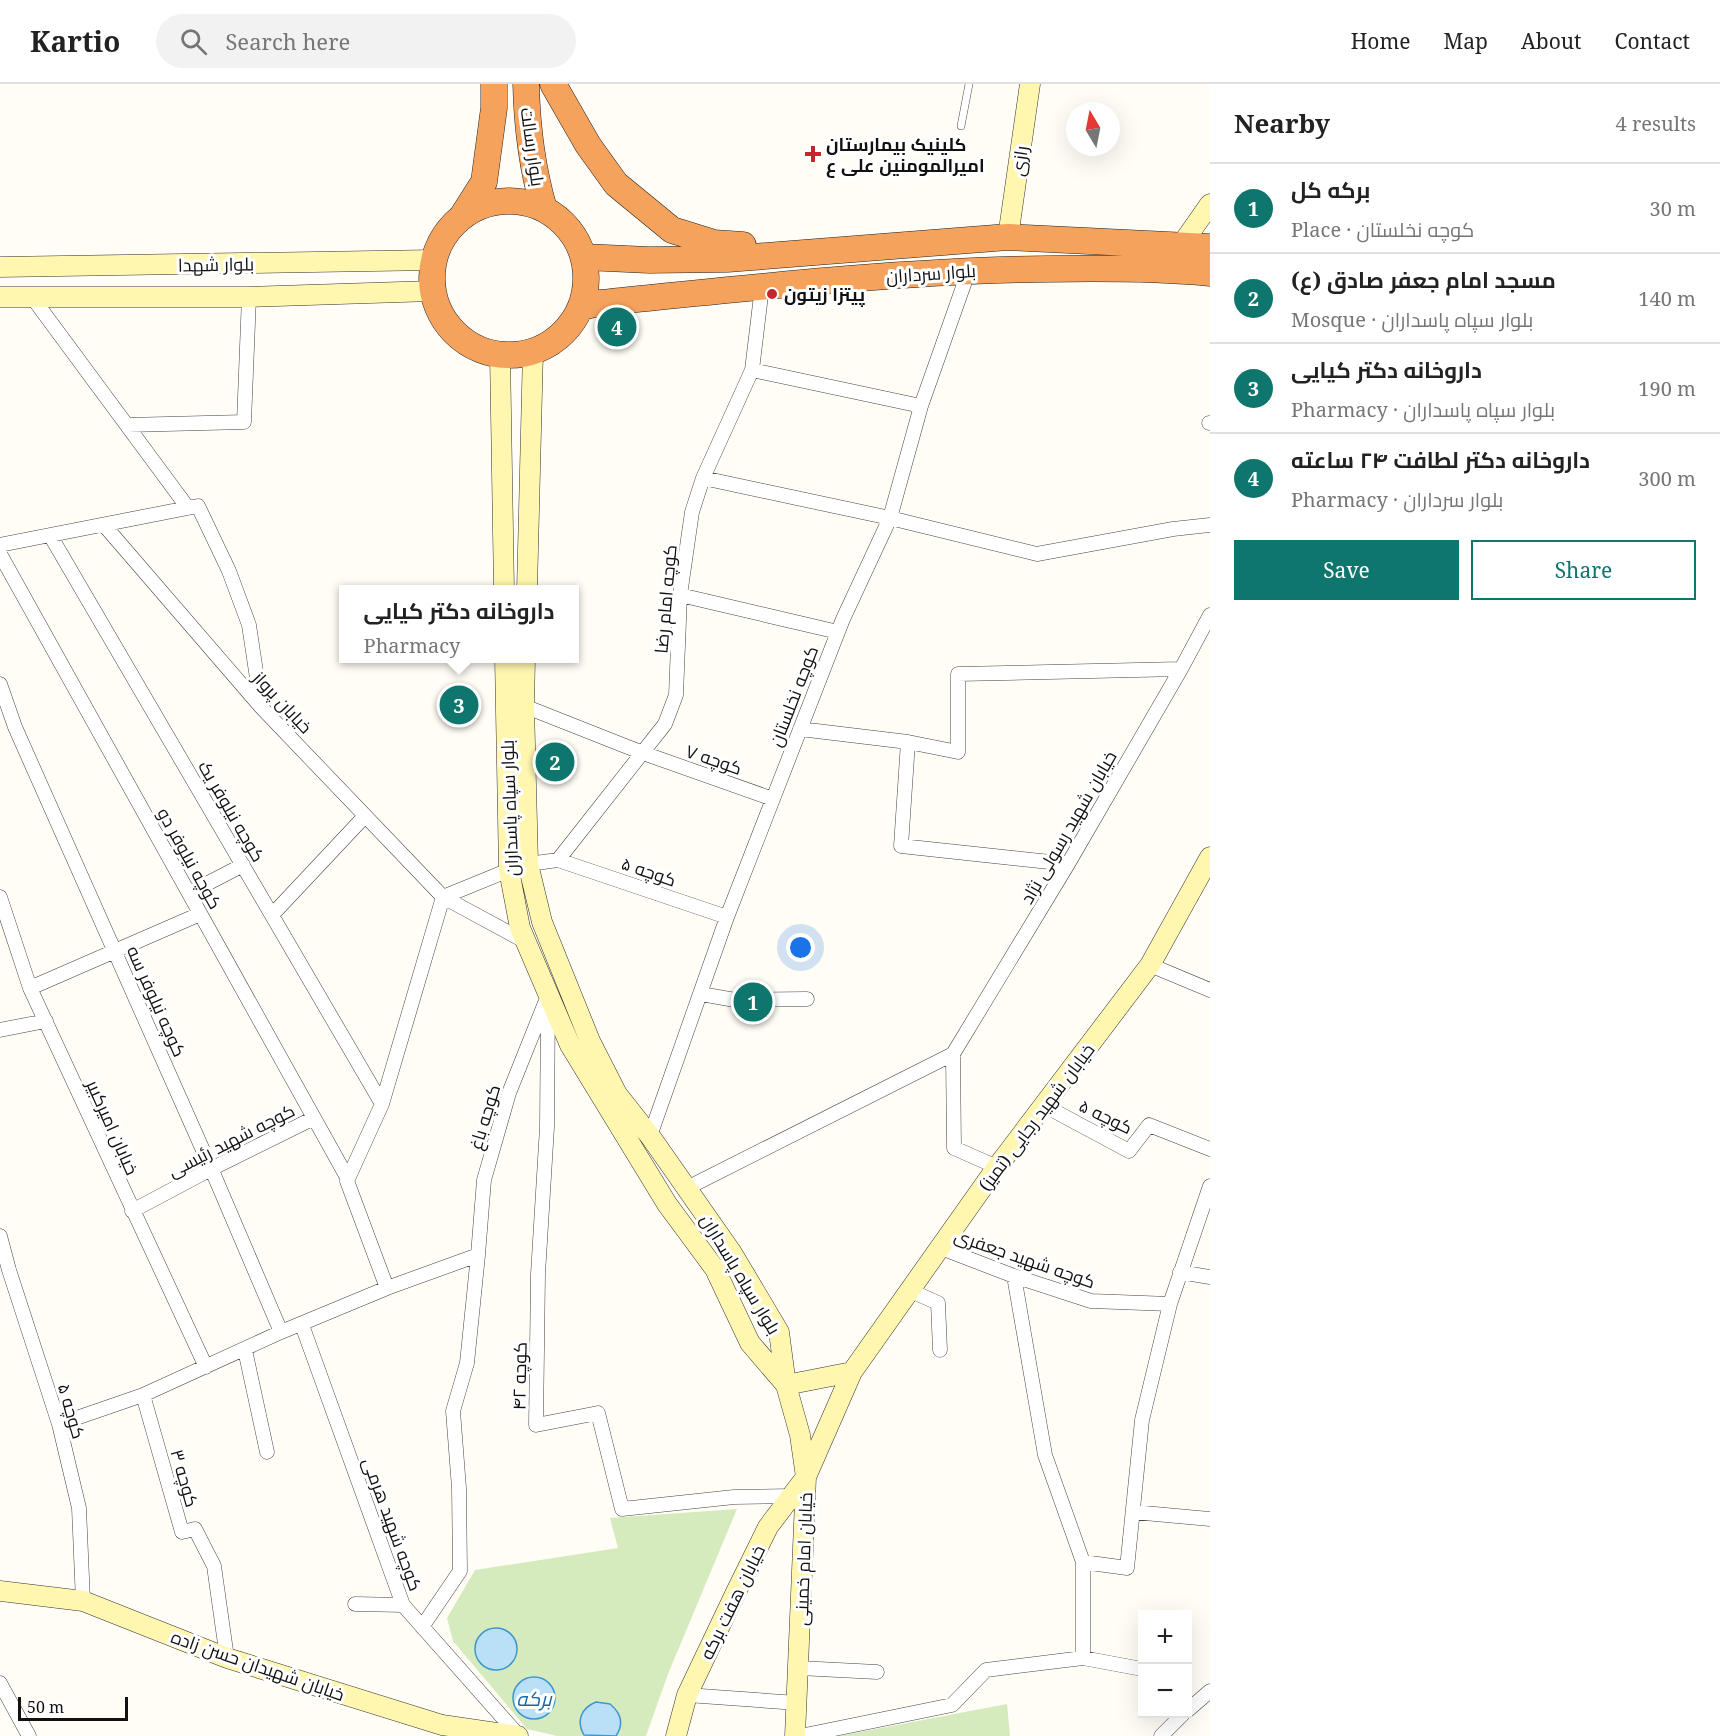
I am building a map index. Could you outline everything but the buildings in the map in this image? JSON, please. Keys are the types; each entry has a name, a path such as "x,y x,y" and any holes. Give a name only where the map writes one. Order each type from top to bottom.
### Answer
{"highway":[{"path":"463,215 482,205 503,200 524,201 544,208 562,221 576,237 584,257 585,291 572,322 548,344 522,354 484,351 469,344 456,334 437,307 432,291 433,260 439,243 450,227 463,215 484,182 494,108 494,84"},
{"name":"بلوار رسالت","path":"526,84 526,106 534,176 544,208"},
{"path":"553,84 588,145 616,184 672,230 714,243 818,251"},
{"name":"بلوار سرداران","path":"584,257 649,260 727,259 1008,237 1210,247"},
{"path":"649,260 642,268 639,279 643,291 656,297"},
{"name":"بلوار سرداران","path":"580,307 762,286 969,270 1103,268 1210,273"}],"main road":[{"name":"رازی","path":"1008,237 1030,84"},
{"path":"1182,244 1210,204"},
{"name":"بلوار شهدا","path":"0,267 433,260"},
{"name":"بلوار شهدا","path":"0,297 249,297 432,291"},
{"path":"527,585 532,351"},
{"path":"500,354 504,585"},
{"name":"بلوار سپاه پاسداران","path":"505,663 509,870 520,928 570,1045 667,1204 715,1269 750,1344 786,1385"},
{"name":"بلوار سپاه پاسداران","path":"525,663 528,864 542,922 590,1041 617,1094 650,1136 732,1253 779,1332 786,1385"},
{"name":"خیابان شهید رجایی (تمیز)","path":"806,1477 852,1372 997,1167 1150,965 1210,857"},
{"path":"786,1385 852,1372"},
{"name":"خیابان امام خمینی","path":"786,1385 800,1436 806,1477 795,1736"},
{"name":"خیابان هفت برکه","path":"676,1736 687,1695 768,1527 806,1477"},
{"name":"خیابان شهیدان حسن زاده","path":"0,1591 83,1601 227,1658 441,1730 518,1736"}],"street":[{"name":"کوچه نخلستان","path":"650,1136 727,917 800,729 838,632 890,518 921,406 969,270"},
{"name":"کوچه امام رضا","path":"558,860 665,724 676,695 680,595 692,512 703,478 752,370 762,286"},
{"path":"32,297 188,508"},
{"path":"127,425 244,422 249,297"},
{"path":"752,370 921,406"},
{"path":"703,478 890,518 1037,554 1173,529 1210,525"},
{"path":"0,545 198,506 229,571 249,626 261,707"},
{"name":"خیابان پرواز","path":"104,525 261,707 443,897 526,942"},
{"name":"کوچه نیلوفر یک","path":"50,535 382,1104"},
{"name":"کوچه نیلوفر دو","path":"0,554 348,1179 387,1288"},
{"path":"680,595 838,632"},
{"name":"خیابان شهید رسولی نژاد","path":"953,1054 1068,864 1209,622"},
{"path":"800,729 908,742 958,752 958,674 1181,669"},
{"name":"کوچه نیلوفر سه","path":"0,684 15,728 281,1332"},
{"name":"کوچه ۷","path":"524,706 643,753 773,799"},
{"path":"908,742 901,846 1068,864"},
{"path":"272,915 365,816"},
{"path":"528,864 558,860"},
{"name":"کوچه ۵","path":"558,860 727,917"},
{"path":"189,893 243,866"},
{"path":"348,1179 382,1104 443,897 509,870"},
{"name":"خیابان امیرکبیر","path":"0,897 30,988 206,1367"},
{"path":"30,988 200,914"},
{"path":"1150,965 1210,990"},
{"path":"700,994 735,1000 807,999"},
{"name":"کوچه باغ","path":"422,1627 460,1571 459,1488 453,1411 467,1363 484,1180 509,1093 548,995"},
{"name":"کوچه ۴۲","path":"548,995 547,1127 538,1274 536,1425 598,1413 622,1509 734,1497 792,1496"},
{"path":"0,1030 46,1021"},
{"path":"687,1188 953,1054 954,1148 997,1167"},
{"name":"کوچه ۵","path":"1045,1106 1129,1151 1149,1125 1210,1149"},
{"name":"کوچه شهید رئیسی","path":"132,1211 314,1118"},
{"path":"1083,1562 1127,1568 1142,1420 1170,1304 1210,1186"},
{"name":"کوچه ۵","path":"0,1236 59,1424 79,1508 83,1601"},
{"name":"کوچه شهید جعفری","path":"941,1248 1014,1276 1091,1301 1170,1304"},
{"path":"59,1424 143,1395 281,1332 387,1288 478,1256"},
{"path":"1180,1272 1210,1277"},
{"path":"1014,1276 1045,1455 1083,1562 1083,1658"},
{"path":"911,1291 938,1303 940,1350"},
{"name":"کوچه شهید هرمی","path":"302,1325 403,1605 518,1736"},
{"path":"245,1350 267,1452"},
{"name":"کوچه ۳","path":"143,1395 182,1532 195,1529 214,1566 227,1658"},
{"path":"1133,1512 1210,1520"},
{"path":"355,1604 403,1605"},
{"path":"800,1736 952,1705 986,1670 1083,1658 1138,1668"},
{"path":"799,1668 877,1672"},
{"path":"0,1683 29,1736"},
{"path":"1192,1707 1210,1691"},
{"path":"687,1695 797,1703"},
{"path":"1161,1736 1175,1718"}],"lane":[{"path":"961,126 969,84"}],"green space":[{"path":"737,1509 668,1674 646,1736 557,1736 527,1729 453,1641 447,1618 475,1570 618,1548 610,1518"},
{"path":"1007,1704 1010,1736 839,1736"}],"water":[{"name":"برکه","path":"496,1628 511,1634 517,1649 511,1664 496,1670 481,1664 475,1649 481,1634"},
{"name":"برکه","path":"534,1677 549,1683 555,1698 549,1713 534,1719 519,1713 513,1698 519,1683"},
{"name":"برکه","path":"596,1702 610,1704 617,1711 621,1723 616,1736 584,1735 580,1725 581,1716"}],"place":[{"name":"کلینیک بیمارستان امیرالمومنین علی ع","path":"813,154"},
{"name":"پیتزا زیتون","path":"772,294"},
{"name":"داروخانه دکتر لطافت ۲۴ ساعته","path":"617,327"},
{"name":"داروخانه دکتر کیایی","path":"459,705"},
{"name":"مسجد امام جعفر صادق (ع)","path":"555,762"},
{"name":"برکه کل","path":"753,1002"}]}
